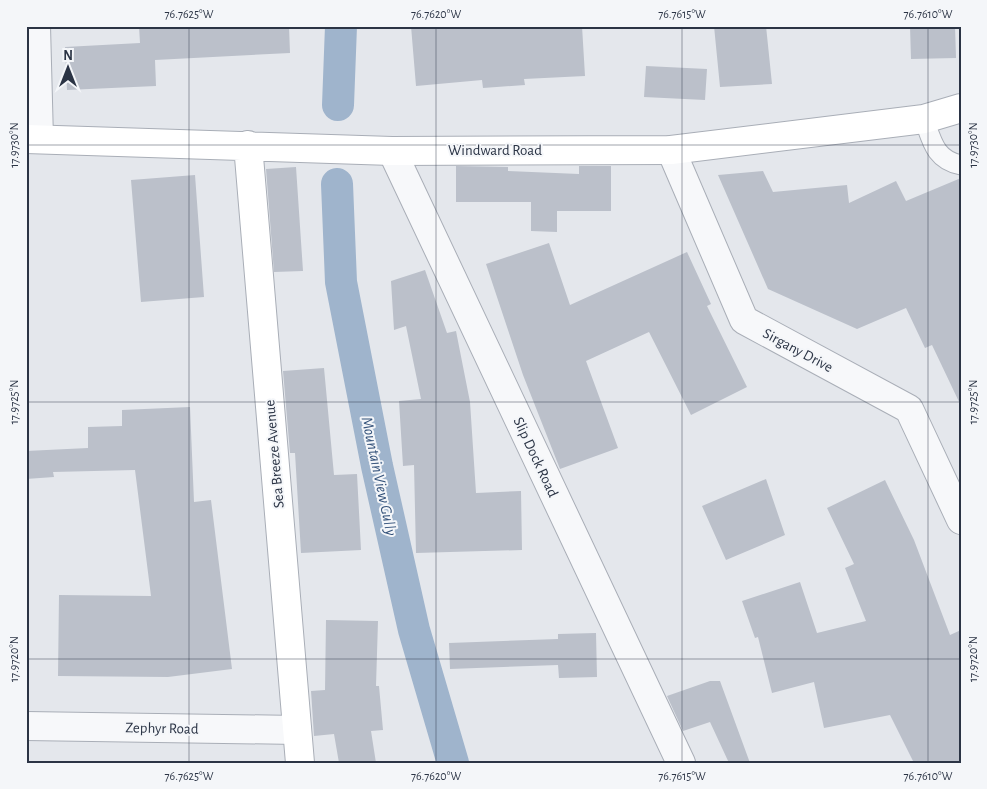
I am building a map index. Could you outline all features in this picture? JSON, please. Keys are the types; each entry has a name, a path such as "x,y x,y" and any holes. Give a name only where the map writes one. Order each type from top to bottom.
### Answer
{"main road":[{"name":"Windward Road","path":"33,139 248,144 392,151 672,150 924,119 961,108"},
{"name":"Sea Breeze Avenue","path":"248,144 300,763"}],"street":[{"path":"33,139 36,26"},
{"name":"Sirgany Drive","path":"672,150 744,320 909,409 961,520"},
{"name":"Slip Dock Road","path":"392,151 681,763"},
{"name":"Zephyr Road","path":"26,726 297,730"}],"lane":[{"path":"924,119 937,152 949,162 961,165"}],"building":[{"path":"139,26 289,26 290,53 155,60 156,86 67,90 65,47 140,43"},
{"path":"411,26 582,26 585,76 524,79 525,85 483,88 482,80 416,86"},
{"path":"714,26 766,26 772,84 720,87"},
{"path":"910,26 955,26 956,58 911,59"},
{"path":"646,66 707,69 705,100 644,97"},
{"path":"456,166 508,167 508,171 579,174 579,166 611,166 611,211 557,211 557,232 531,231 531,202 456,202"},
{"path":"296,167 303,271 274,272 266,169"},
{"path":"763,171 773,192 847,185 849,203 896,181 906,201 961,178 961,406 932,345 925,348 906,308 857,329 768,289 718,175"},
{"path":"195,175 204,297 141,302 131,180"},
{"path":"549,243 570,305 687,252 711,304 707,306 747,387 691,415 649,332 586,361 618,448 560,469 523,375 486,264"},
{"path":"425,270 447,333 456,331 470,402 476,493 521,491 522,550 416,553 414,465 403,466 399,401 421,399 406,326 394,330 391,281"},
{"path":"324,368 334,475 357,474 361,550 301,553 295,453 290,453 283,371"},
{"path":"190,407 194,502 211,500 232,669 168,677 58,676 59,595 151,596 135,470 53,472 54,477 26,479 26,451 88,448 88,427 122,426 122,410"},
{"path":"766,479 785,535 726,560 702,506"},
{"path":"885,480 914,540 950,635 961,630 961,763 914,763 890,715 824,728 814,682 772,693 758,637 755,638 742,601 800,582 817,633 866,621 845,568 854,564 827,508"},
{"path":"326,620 378,621 376,686 379,686 383,730 371,731 376,763 339,763 334,734 314,736 311,691 325,690"},
{"path":"596,633 597,677 559,678 558,665 450,669 449,643 558,639 558,634"},
{"path":"710,681 720,681 750,763 729,763 710,722 683,731 667,696"}],"waterway":[{"name":"Mountain View Gully","path":"338,105 341,26"},
{"name":"Mountain View Gully","path":"337,184 341,282 377,466 414,630 453,763"}]}
